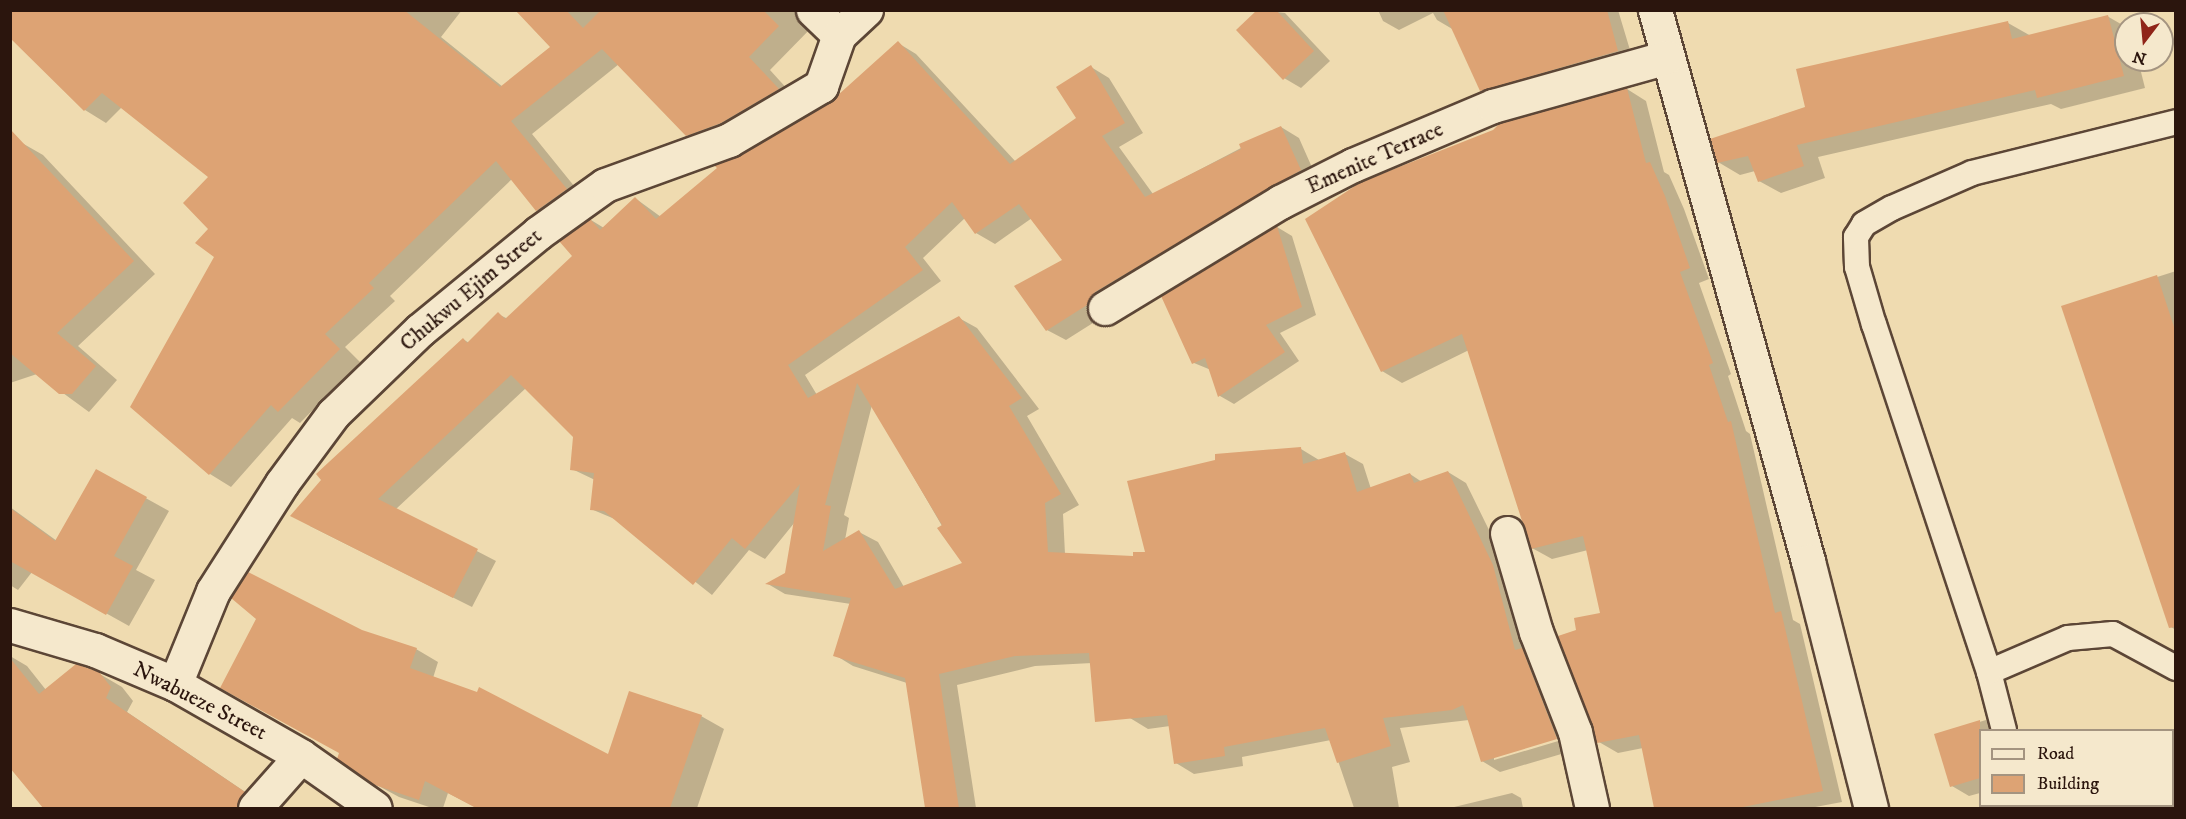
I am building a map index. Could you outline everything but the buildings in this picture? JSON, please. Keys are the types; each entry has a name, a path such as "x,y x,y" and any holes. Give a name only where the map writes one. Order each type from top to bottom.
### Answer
{"street":[{"path":"813,10 838,35"},
{"name":"Chukwu Ejim Street","path":"175,684 213,591 282,483 333,414 420,330 537,233 605,185 729,140 821,86 838,35 866,10"},
{"path":"1655,10 1808,561 1837,686 1871,808"},
{"name":"Emenite Terrace","path":"1105,308 1280,202 1353,165 1493,106 1667,57"},
{"path":"1507,533 1536,632 1575,732 1592,808"},
{"name":"Nwabueze Street","path":"10,626 95,650 175,684 301,756 375,808"},
{"path":"255,808 301,756"}],"lane":[{"path":"2004,729 1989,672 1874,325 1857,267 1856,237 1864,224 1892,208 1972,173 2175,122"},
{"path":"1989,672 2068,638 2113,634 2175,668"}]}
